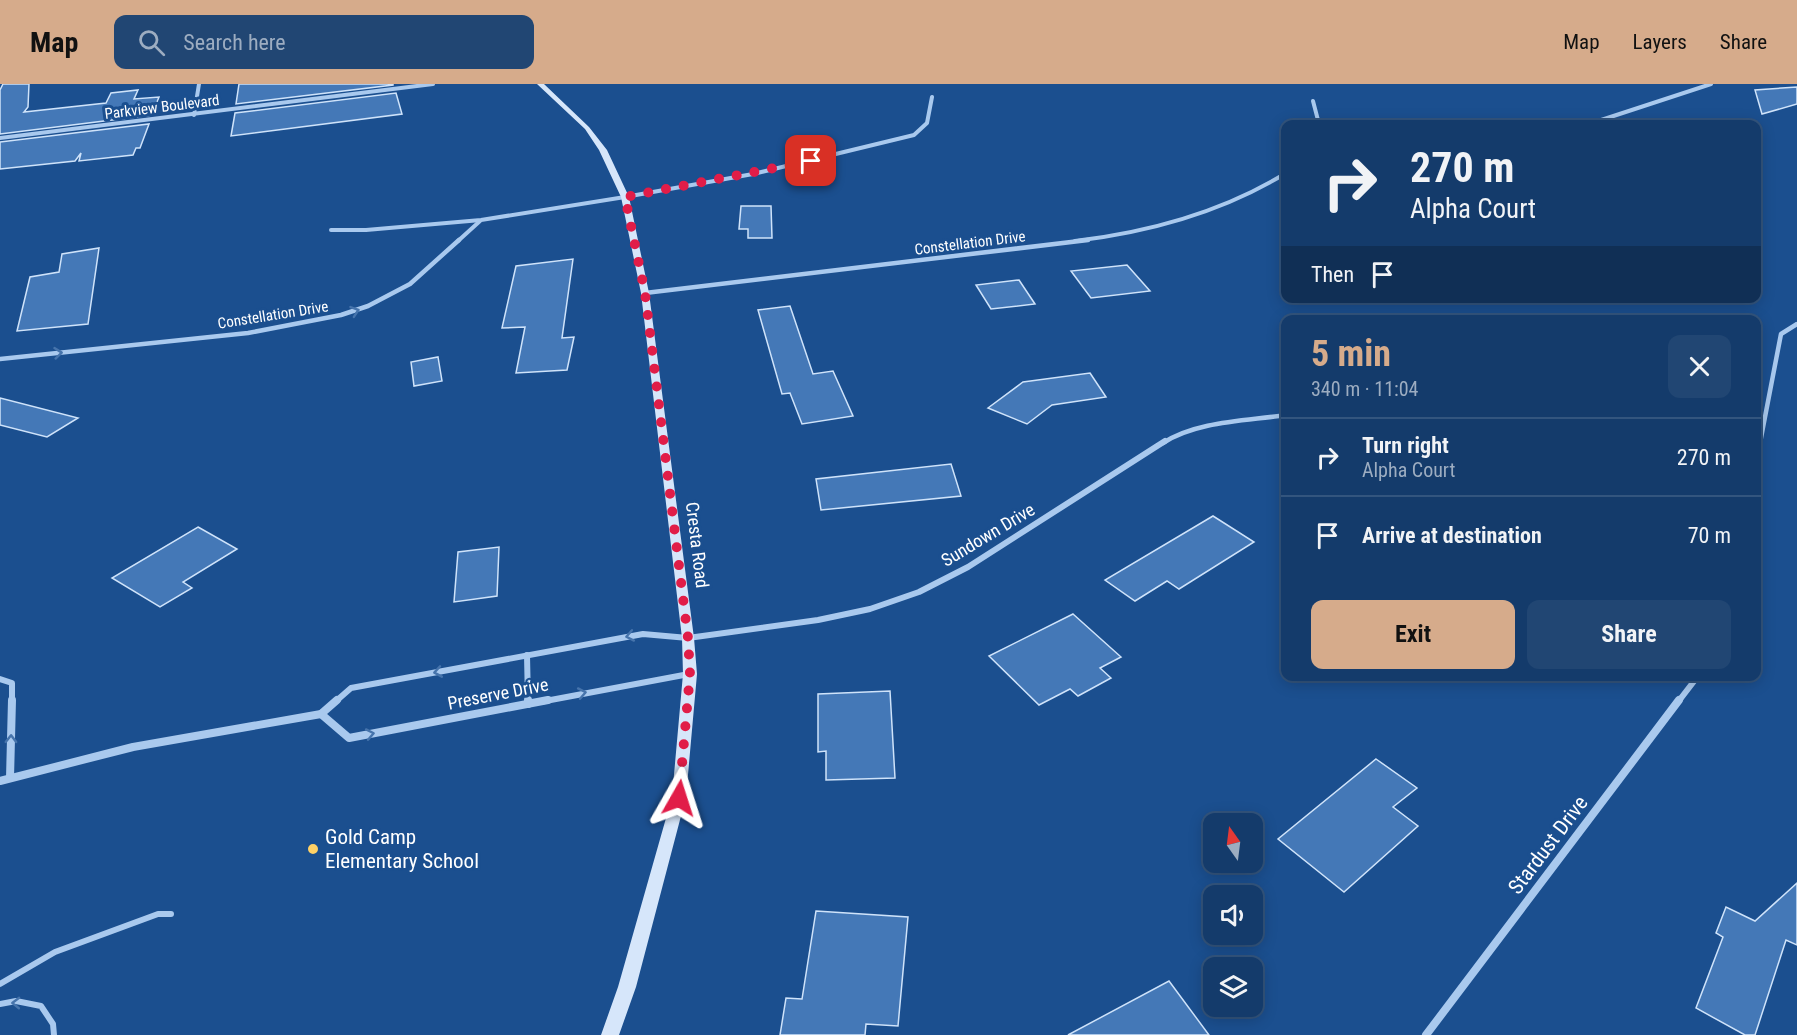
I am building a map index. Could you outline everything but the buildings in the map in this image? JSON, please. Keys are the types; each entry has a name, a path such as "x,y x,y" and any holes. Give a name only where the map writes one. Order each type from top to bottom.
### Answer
{"main road":[{"name":"Cresta Road","path":"540,84 587,128 603,150 625,197 645,293 688,638 690,674 679,798 627,987 610,1035"}],"street":[{"path":"194,115 200,84"},
{"name":"Parkview Boulevard","path":"0,138 433,84"},
{"path":"1601,120 1711,84"},
{"path":"331,230 366,231 481,220 753,174 904,139 920,132 927,123 932,97"},
{"path":"1313,101 1318,120"},
{"name":"Constellation Drive","path":"645,293 1119,236 1185,220 1226,205 1281,175"},
{"name":"Constellation Drive","path":"0,359 248,333 341,315 376,303 410,284 481,220"},
{"path":"1761,436 1780,334 1797,324"},
{"name":"Sundown Drive","path":"688,638 870,609 919,592 968,567 1173,436 1210,426 1281,416"},
{"name":"Preserve Drive","path":"688,638 643,634 351,688 321,714 349,738 690,674"},
{"path":"527,655 528,704"},
{"path":"0,680 12,683 10,777"},
{"name":"Stardust Drive","path":"1426,1035 1694,681"},
{"path":"0,781 133,747 321,714"}],"lane":[{"path":"0,984 55,952 158,914 171,914"},
{"path":"0,1004 16,1001 41,1006 53,1024 54,1035"}],"place":[{"name":"Gold Camp Elementary School","path":"313,849"}],"route":[{"path":"679,798 690,674 684,592 645,293 625,197 716,182 811,161"}]}
